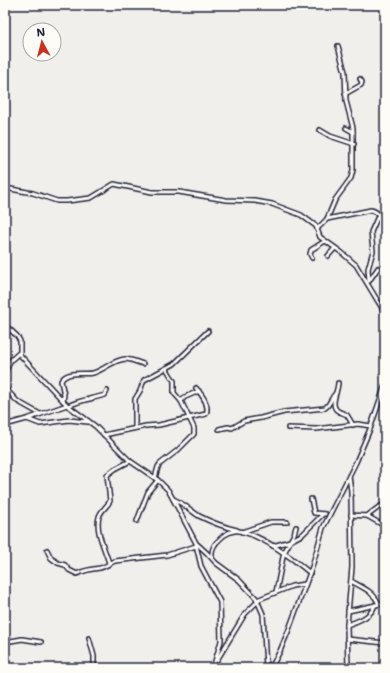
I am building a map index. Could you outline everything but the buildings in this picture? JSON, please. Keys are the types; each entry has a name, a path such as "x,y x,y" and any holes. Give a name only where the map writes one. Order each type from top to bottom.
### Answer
{"street":[{"path":"317,229 327,219 334,200 351,178 354,160 353,132 345,94 345,72 338,46"},
{"path":"345,94 361,85 362,82 360,79"},
{"path":"346,128 353,132"},
{"path":"320,130 330,136 354,144"},
{"path":"5,188 33,193 57,201 78,201 91,198 114,184 152,192 179,192 226,200 255,201 272,204 302,215 314,223 320,237 356,265 385,313"},
{"path":"327,219 366,210 375,210 382,218 385,218"},
{"path":"368,286 368,269 373,251 371,232 379,214"},
{"path":"312,258 310,254 311,250 325,241"},
{"path":"328,256 335,248"},
{"path":"369,280 378,268"},
{"path":"5,325 18,338 20,343 19,352 23,359 63,401 104,435 130,461 156,479 168,490 196,544 201,566 220,602 221,641 219,652 213,666"},
{"path":"135,428 135,399 144,380 178,360 208,331"},
{"path":"5,372 11,360 19,352"},
{"path":"63,401 64,395 61,381 65,376 70,374 96,372 123,359 143,364"},
{"path":"137,521 148,492 156,479 158,467 194,434 194,428 189,417 181,401 174,393 174,381 166,368"},
{"path":"338,383 334,402 336,409 347,415 353,425"},
{"path":"270,668 280,651 288,632 310,573 323,528 349,476 371,426 385,385"},
{"path":"5,388 17,401 40,414"},
{"path":"104,435 135,428 159,425 203,415 207,412 203,397 197,390 181,401"},
{"path":"5,425 81,400 105,395 107,391"},
{"path":"219,429 232,428 244,421 284,412 325,408 328,406 332,396 336,394"},
{"path":"27,419 40,424 69,420 89,422"},
{"path":"288,428 316,429 358,424 371,426"},
{"path":"109,563 98,526 101,512 110,501 107,475 130,461"},
{"path":"348,668 347,625 351,581 352,515 349,476"},
{"path":"173,499 184,504 192,511 209,520 242,532 284,552 310,573"},
{"path":"311,499 314,513 329,515"},
{"path":"367,516 385,504"},
{"path":"272,546 290,541 303,534 323,514"},
{"path":"352,515 367,516 385,525"},
{"path":"242,532 271,522 287,522"},
{"path":"276,592 284,552 294,534 296,527"},
{"path":"212,559 212,547 226,534 237,530"},
{"path":"47,550 51,558 58,563 65,565 69,570 75,573 100,568 109,563 168,555 196,544"},
{"path":"196,544 250,590 257,601 263,614 266,668"},
{"path":"351,581 370,591 374,595 377,605"},
{"path":"213,666 224,651 245,614 257,601 292,586 305,584"},
{"path":"348,611 385,603"},
{"path":"347,625 369,615 377,605"},
{"path":"89,638 94,656 94,668"},
{"path":"6,668 8,657 5,643 22,639 41,642"},
{"path":"347,639 385,643"}]}
